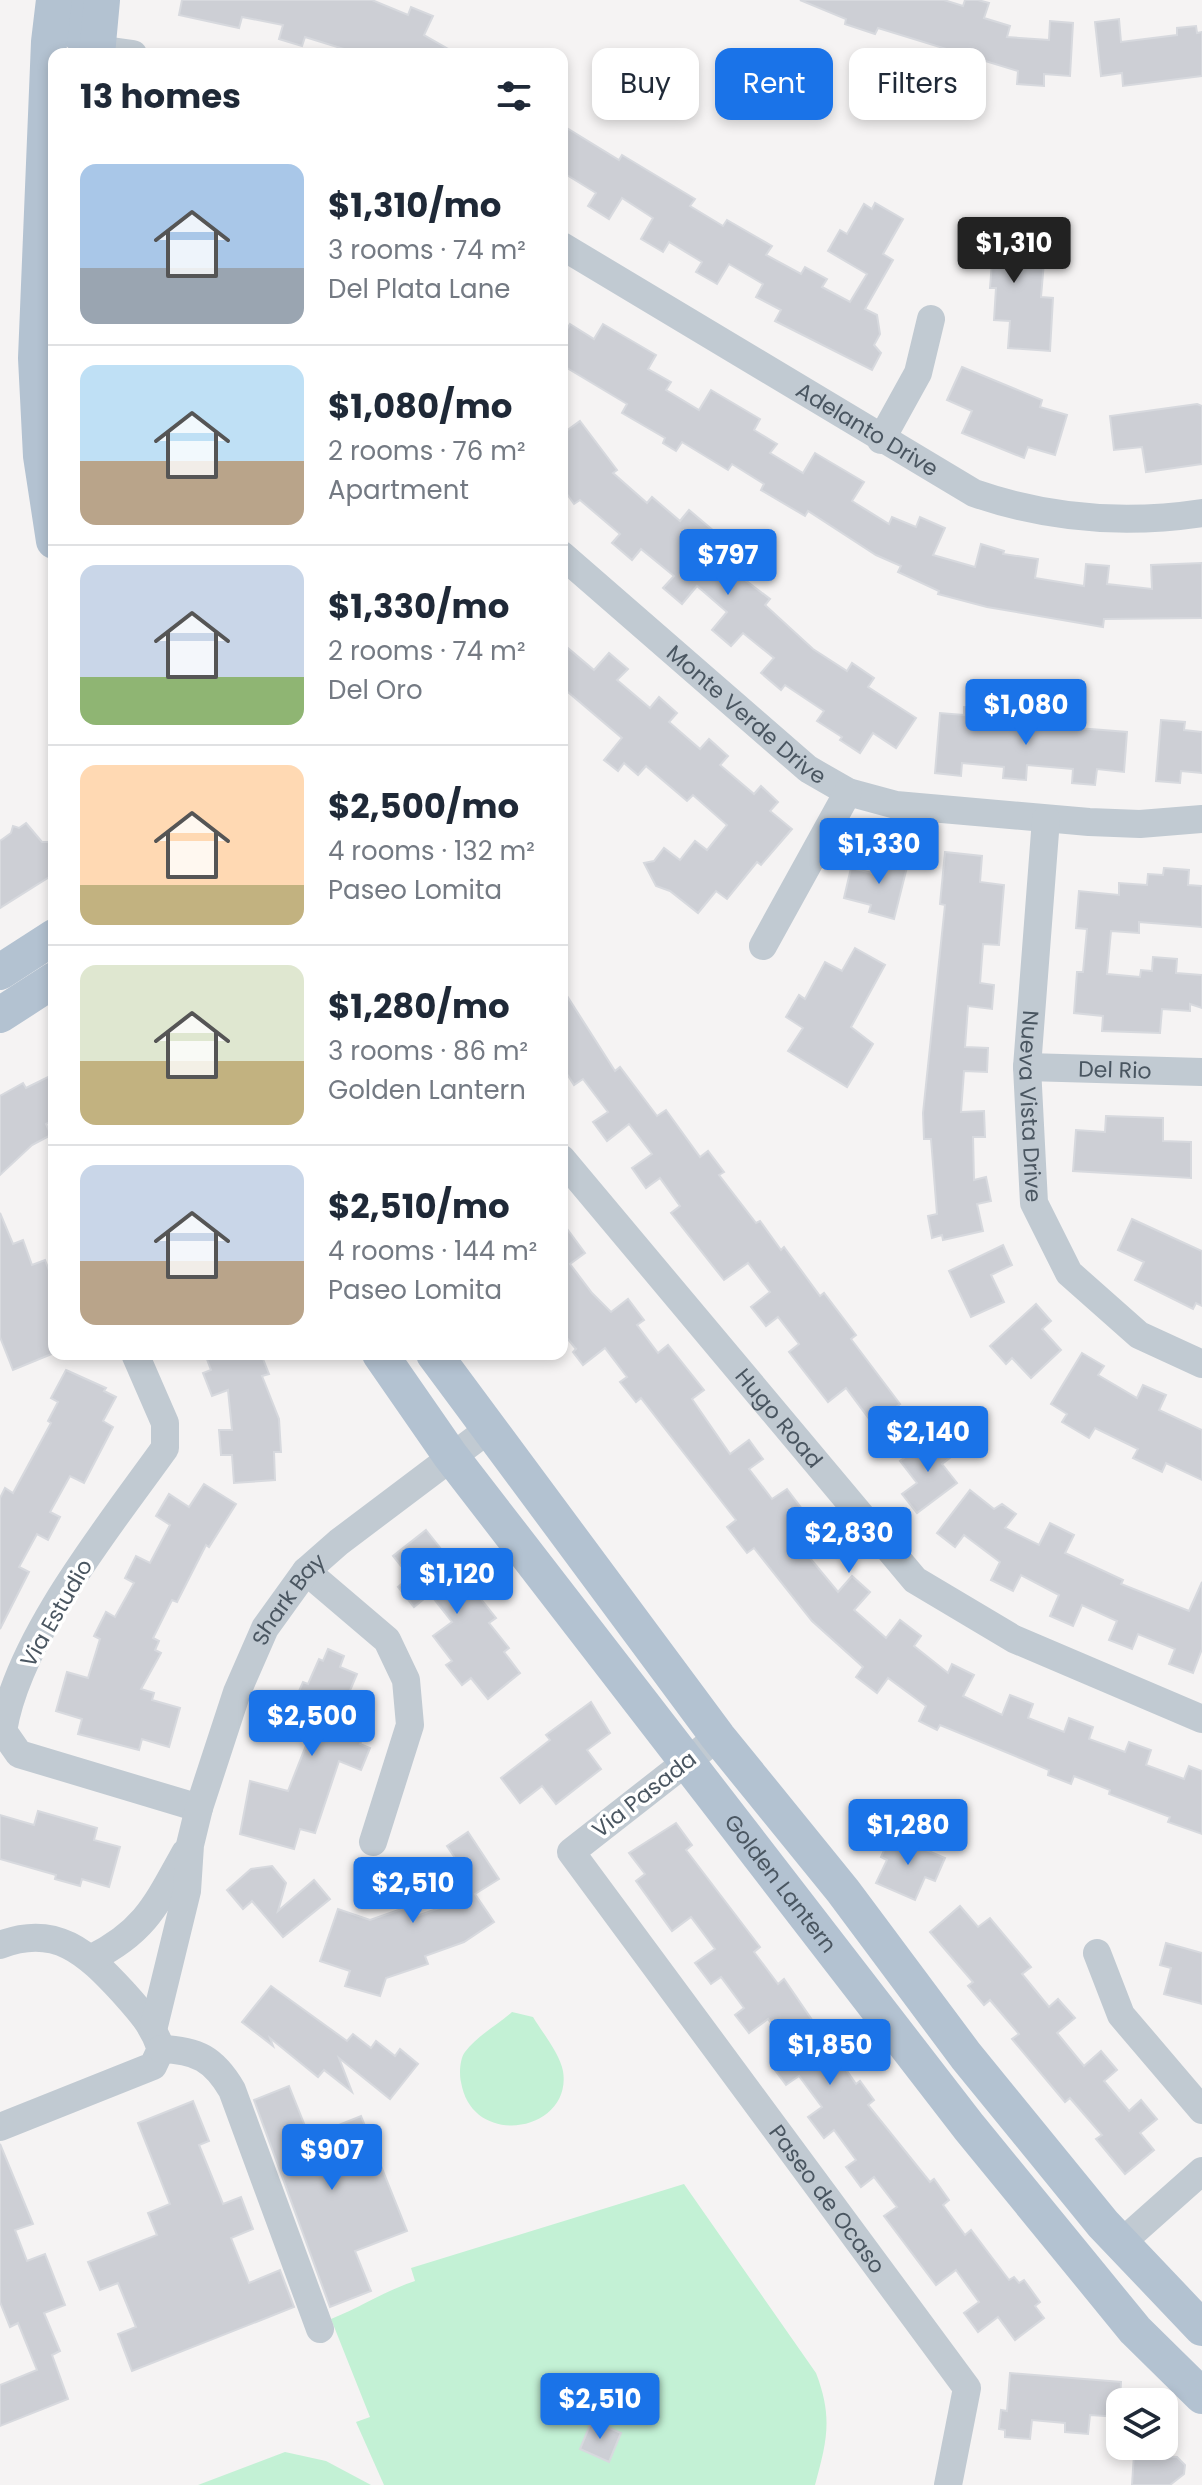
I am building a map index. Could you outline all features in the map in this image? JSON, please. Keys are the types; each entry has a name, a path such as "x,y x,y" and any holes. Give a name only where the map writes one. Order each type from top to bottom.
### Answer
{"main road":[{"path":"49,48 54,0"},
{"path":"72,0 75,30 91,48"},
{"path":"96,48 102,0"},
{"path":"48,66 36,358 41,456 48,502"},
{"path":"41,233 48,217"},
{"path":"0,972 48,941"},
{"path":"0,1015 48,984"},
{"name":"Golden Lantern","path":"384,1360 450,1455 969,2127 1135,2330 1168,2359 1202,2396"},
{"name":"Golden Lantern","path":"438,1360 718,1737 843,1891 966,2056 1121,2243 1202,2328"},
{"path":"969,2127 992,2128 1079,2236 1094,2242 1121,2243 1119,2274 1167,2335 1168,2359"}],"street":[{"name":"Adelanto Drive","path":"568,252 974,493 1015,507 1073,517 1123,521 1202,513"},
{"path":"881,440 918,373 931,319"},
{"name":"Monte Verde Drive","path":"568,560 808,769 848,792 896,805 1046,819 1140,824 1202,819"},
{"path":"763,946 848,792"},
{"name":"Nueva Vista Drive","path":"1046,819 1027,1067 1034,1203 1069,1273 1139,1335 1202,1364"},
{"name":"Del Rio","path":"1027,1067 1202,1072"},
{"name":"Hugo Road","path":"568,1166 915,1580 1014,1639 1202,1719"},
{"name":"Via Estudio","path":"138,1360 165,1423 165,1448 68,1583 8,1699 3,1731 19,1754 199,1808"},
{"name":"Shark Bay","path":"190,1845 237,1692 265,1628 306,1571 450,1455 489,1429"},
{"path":"306,1571 387,1640 406,1680 410,1725 373,1842"},
{"name":"Via Pasada","path":"571,1852 718,1737"},
{"path":"92,1958 118,1946 145,1922 190,1845"},
{"path":"0,2127 153,2066 187,1891 190,1845"},
{"name":"Paseo de Ocaso","path":"571,1852 967,2388 948,2485"},
{"path":"0,1945 25,1936 75,1946 92,1958 157,2038 186,2049 219,2068 320,2329"},
{"path":"1097,1953 1121,2015 1202,2110"},
{"path":"1121,2243 1202,2171"}],"green space":[{"path":"512,2012 533,2017 555,2050 563,2071 562,2092 553,2108 538,2119 520,2125 501,2124 483,2118 469,2104 460,2075 465,2052"},
{"path":"684,2184 816,2373 825,2403 826,2429 815,2485 384,2485 356,2422 370,2417 331,2319 415,2281 411,2268"},
{"path":"285,2452 326,2461 371,2485 198,2485"}],"building":[{"path":"182,0 372,0 408,15 411,7 433,16 424,35 447,48 341,48 305,37 302,46 279,39 283,25 242,17 239,28 179,15"},
{"path":"800,0 944,0 963,6 965,0 978,0 989,3 984,18 1010,26 1007,37 1049,40 1050,21 1073,23 1070,76 1044,74 1044,86 1017,84 1018,71 986,61 986,48 943,48 878,28 875,34 845,24 846,19"},
{"path":"1119,19 1121,42 1177,35 1177,28 1196,26 1197,33 1202,32 1202,76 1123,86 1122,73 1101,76 1095,22"},
{"path":"568,129 619,160 622,155 695,199 690,206 723,226 727,220 772,246 766,255 801,274 805,267 827,279 822,287 850,302 867,274 828,251 840,230 847,234 864,204 872,209 875,203 903,219 883,254 893,260 865,309 877,315 880,334 874,345 881,353 872,370 775,321 781,310 756,297 763,284 729,264 717,284 696,272 702,262 669,242 663,252 641,239 653,218 622,198 609,219 588,206 596,193 568,176"},
{"path":"962,227 995,229 995,236 1030,239 1029,249 1045,250 1041,297 1053,298 1050,351 1008,348 1010,321 994,320 996,288 990,288 992,262 960,260"},
{"path":"570,324 594,339 603,324 656,355 648,369 671,382 666,390 699,410 711,390 760,419 754,430 777,444 770,453 803,473 815,453 864,482 852,501 889,524 892,517 916,527 920,517 945,528 933,555 975,567 981,544 1004,551 1003,554 1038,559 1035,578 1084,586 1086,564 1109,566 1107,584 1152,589 1151,565 1202,563 1202,618 1104,619 1103,627 987,607 938,594 939,591 898,572 901,566 876,555 808,511 805,516 761,490 764,484 732,464 728,470 682,442 676,451 663,443 665,438 622,413 627,404 568,369"},
{"path":"962,367 1042,400 1040,407 1067,415 1055,455 1028,447 1024,458 962,433 972,411 947,400"},
{"path":"1197,404 1202,406 1202,464 1146,472 1142,447 1114,450 1110,416"},
{"path":"580,421 617,470 613,473 647,503 652,497 680,521 689,510 714,531 701,546 770,599 765,605 813,649 847,671 852,663 874,678 868,687 916,718 896,748 873,733 860,753 840,740 842,737 817,721 824,711 785,685 781,690 761,673 774,658 743,633 731,646 712,630 727,612 697,586 682,604 663,588 674,576 641,549 632,560 612,543 620,534 580,500 574,504 568,496 568,430"},
{"path":"568,648 594,670 609,653 628,669 617,680 650,708 659,697 677,713 669,722 700,749 709,739 728,756 720,765 754,794 761,786 778,802 770,811 792,829 761,865 757,862 727,899 716,891 698,913 670,891 656,886 644,863 654,861 664,848 680,860 695,841 707,850 727,825 693,795 687,801 646,766 638,775 624,763 618,771 604,760 622,738 568,692"},
{"path":"964,707 994,710 993,721 1127,732 1124,772 1097,769 1095,785 1072,783 1073,769 1027,765 1026,780 1003,778 1004,767 962,763 961,776 935,773 940,713 964,715"},
{"path":"1161,720 1185,722 1184,730 1202,732 1202,773 1181,771 1180,783 1156,781"},
{"path":"26,823 42,842 48,842 48,878 0,908 0,841 11,833 13,826 19,828"},
{"path":"883,852 909,859 894,919 869,912 871,905 844,898 851,868 877,874"},
{"path":"945,852 982,856 980,882 1004,885 999,945 983,944 980,983 994,985 992,1009 968,1006 965,1047 988,1048 987,1072 964,1071 961,1112 984,1111 985,1137 973,1137 974,1180 986,1177 991,1201 977,1204 983,1231 943,1240 942,1235 932,1238 928,1216 937,1214 931,1139 924,1139 923,1113 945,905 940,904"},
{"path":"1164,868 1189,870 1188,885 1202,886 1202,927 1139,922 1139,933 1111,931 1107,974 1140,977 1141,970 1152,971 1153,957 1177,959 1176,973 1202,975 1202,1008 1190,1004 1190,1011 1162,1009 1160,1033 1102,1031 1103,1016 1074,1013 1077,972 1083,972 1087,929 1076,928 1079,891 1119,895 1119,883 1147,885 1148,874 1163,875"},
{"path":"855,948 885,965 851,1027 873,1044 847,1087 788,1051 803,1028 786,1017 799,995 805,999 825,962 842,971"},
{"path":"568,997 615,1071 620,1067 657,1116 666,1110 700,1157 708,1151 724,1172 719,1175 756,1223 760,1221 781,1250 784,1247 820,1296 824,1293 856,1335 851,1339 900,1404 873,1424 846,1388 828,1402 789,1352 799,1344 778,1317 766,1326 751,1307 770,1292 748,1263 724,1280 671,1213 680,1206 660,1178 646,1188 632,1168 652,1154 629,1124 607,1141 593,1122 608,1112 583,1079 574,1085 568,1076"},
{"path":"48,1077 48,1137 32,1145 0,1175 0,1096 23,1083 26,1088"},
{"path":"1106,1116 1163,1118 1163,1141 1191,1142 1191,1178 1073,1171 1076,1130 1105,1132"},
{"path":"0,1213 13,1244 23,1240 32,1265 45,1260 48,1268 48,1355 13,1370 0,1337"},
{"path":"1132,1219 1202,1251 1202,1306 1196,1303 1193,1309 1135,1280 1144,1262 1118,1250"},
{"path":"568,1230 585,1253 570,1264 592,1293 611,1312 628,1299 644,1320 637,1325 658,1353 668,1345 704,1390 692,1399 730,1454 749,1440 763,1459 749,1469 772,1499 787,1489 827,1542 809,1557 838,1592 852,1576 870,1592 854,1610 886,1638 900,1620 921,1636 914,1646 948,1673 952,1664 974,1675 963,1696 1002,1715 1010,1695 1033,1704 1028,1718 1064,1732 1069,1718 1093,1727 1089,1739 1125,1752 1129,1742 1151,1750 1146,1765 1184,1779 1189,1766 1202,1771 1202,1834 1168,1822 1170,1817 1109,1794 1110,1790 1074,1776 1071,1784 1048,1775 1049,1770 940,1725 937,1730 919,1721 926,1706 888,1678 877,1693 856,1677 863,1667 812,1621 754,1548 747,1553 727,1527 736,1520 641,1398 636,1402 620,1382 627,1377 605,1348 583,1365 573,1352 576,1349 568,1339"},
{"path":"1003,1245 1012,1265 991,1275 1004,1302 971,1317 949,1271"},
{"path":"1036,1304 1051,1321 1042,1329 1061,1350 1031,1378 1012,1358 1006,1364 990,1346"},
{"path":"1082,1353 1104,1366 1098,1375 1137,1398 1143,1385 1166,1395 1159,1410 1202,1430 1202,1480 1166,1463 1162,1472 1133,1458 1138,1449 1095,1428 1089,1438 1062,1422 1067,1414 1051,1404"},
{"path":"207,1360 263,1360 269,1374 262,1376 279,1419 281,1452 274,1452 275,1480 234,1483 232,1455 221,1455 219,1430 232,1430 228,1390 212,1396 203,1373 211,1370"},
{"path":"66,1370 106,1388 104,1391 116,1397 103,1421 113,1427 84,1483 70,1476 50,1512 60,1517 48,1540 37,1534 19,1567 29,1572 0,1629 0,1498 5,1488 13,1493 51,1423 48,1421 58,1402 51,1398"},
{"path":"934,1436 951,1457 942,1464 957,1483 917,1513 902,1494 917,1483 900,1461"},
{"path":"204,1484 236,1504 209,1547 206,1545 177,1602 172,1600 153,1638 159,1641 155,1650 161,1653 141,1689 154,1693 152,1700 180,1708 169,1747 142,1739 139,1750 78,1734 82,1719 56,1711 67,1672 88,1678 100,1639 94,1636 106,1612 115,1617 134,1583 125,1578 136,1556 150,1563 170,1525 156,1516 169,1494 189,1507"},
{"path":"970,1490 994,1509 1002,1504 1016,1514 1005,1528 1039,1545 1050,1523 1074,1535 1065,1553 1123,1580 1121,1584 1189,1611 1202,1582 1202,1649 1193,1673 1169,1664 1175,1649 1138,1634 1132,1649 1109,1640 1117,1621 1082,1605 1073,1626 1050,1616 1059,1595 1021,1575 1013,1591 991,1580 1000,1562 964,1535 955,1547 937,1533"},
{"path":"426,1530 496,1618 489,1623 509,1648 504,1652 520,1673 488,1699 471,1678 462,1685 446,1665 452,1661 433,1636 452,1622 430,1594 414,1607 398,1587 410,1577 393,1556"},
{"path":"328,1649 344,1656 340,1667 357,1674 346,1700 374,1711 360,1744 370,1748 361,1770 339,1761 315,1833 300,1829 294,1849 240,1834 250,1781 288,1791 318,1715 293,1705 303,1682 308,1684 319,1659 323,1661"},
{"path":"591,1702 610,1733 587,1750 601,1769 556,1804 542,1786 520,1803 501,1778 550,1740 546,1735"},
{"path":"38,1811 97,1828 94,1840 120,1847 109,1887 82,1879 80,1886 55,1879 56,1875 0,1859 0,1815 34,1825"},
{"path":"676,1823 692,1845 686,1850 760,1947 754,1952 778,1984 784,1979 856,2084 860,2081 874,2100 868,2105 930,2182 934,2179 949,2200 943,2205 965,2235 971,2230 1009,2280 1014,2277 1019,2283 1024,2280 1040,2302 1035,2306 1044,2318 1015,2340 998,2317 978,2332 964,2313 979,2302 956,2270 936,2285 884,2216 897,2207 874,2177 861,2187 846,2167 856,2160 834,2130 824,2138 808,2117 822,2107 799,2076 786,2085 772,2066 792,2052 768,2019 749,2033 735,2015 744,2008 721,1977 711,1984 695,1963 715,1949 691,1917 672,1931 636,1881 645,1874 629,1853"},
{"path":"468,1832 499,1879 475,1894 494,1922 464,1942 425,1956 428,1964 386,1978 380,1996 345,1986 350,1971 320,1961 338,1909 370,1920 407,1907 411,1918 451,1904 432,1874 455,1858 447,1846"},
{"path":"891,1835 945,1858 935,1881 925,1877 915,1900 876,1883 887,1860 881,1857"},
{"path":"272,1866 286,1883 278,1911 314,1880 330,1899 283,1937 252,1901 243,1909 227,1890 251,1869"},
{"path":"960,1906 978,1927 990,1918 1031,1967 1022,1974 1049,2007 1058,1999 1075,2018 1057,2033 1084,2066 1101,2051 1117,2070 1104,2081 1129,2111 1141,2100 1157,2119 1140,2133 1154,2150 1125,2174 1096,2139 1102,2135 1070,2098 1065,2102 1012,2039 1019,2034 990,2000 984,2005 968,1986 973,1982 930,1932"},
{"path":"1166,1943 1202,1953 1202,2004 1164,1994 1171,1968 1160,1965"},
{"path":"271,1986 347,2041 353,2034 371,2048 376,2041 395,2056 400,2049 418,2064 390,2099 339,2058 352,2092 324,2070 318,2077 270,2038 273,2046 242,2022"},
{"path":"289,2086 307,2131 299,2141 361,2116 407,2231 355,2251 371,2291 330,2307 254,2100"},
{"path":"193,2101 209,2141 199,2145 223,2204 241,2197 253,2229 231,2238 249,2283 280,2270 294,2307 132,2371 118,2334 136,2327 118,2283 100,2290 88,2262 157,2235 148,2213 170,2204 138,2123"},
{"path":"0,2144 33,2224 15,2230 27,2261 45,2254 65,2305 44,2313 60,2351 52,2355 68,2399 0,2426 0,2385 37,2370 18,2323 10,2327 0,2302"},
{"path":"1010,2373 1121,2382 1121,2388 1106,2388 1106,2416 1090,2415 1088,2434 1065,2432 1065,2423 1032,2420 1030,2439 1005,2437 1005,2430 999,2429 1001,2410 1007,2411"},
{"path":"592,2420 621,2433 609,2462 580,2449"},
{"path":"1178,2458 1185,2465 1184,2474 1170,2485 1132,2485 1134,2460"}]}
